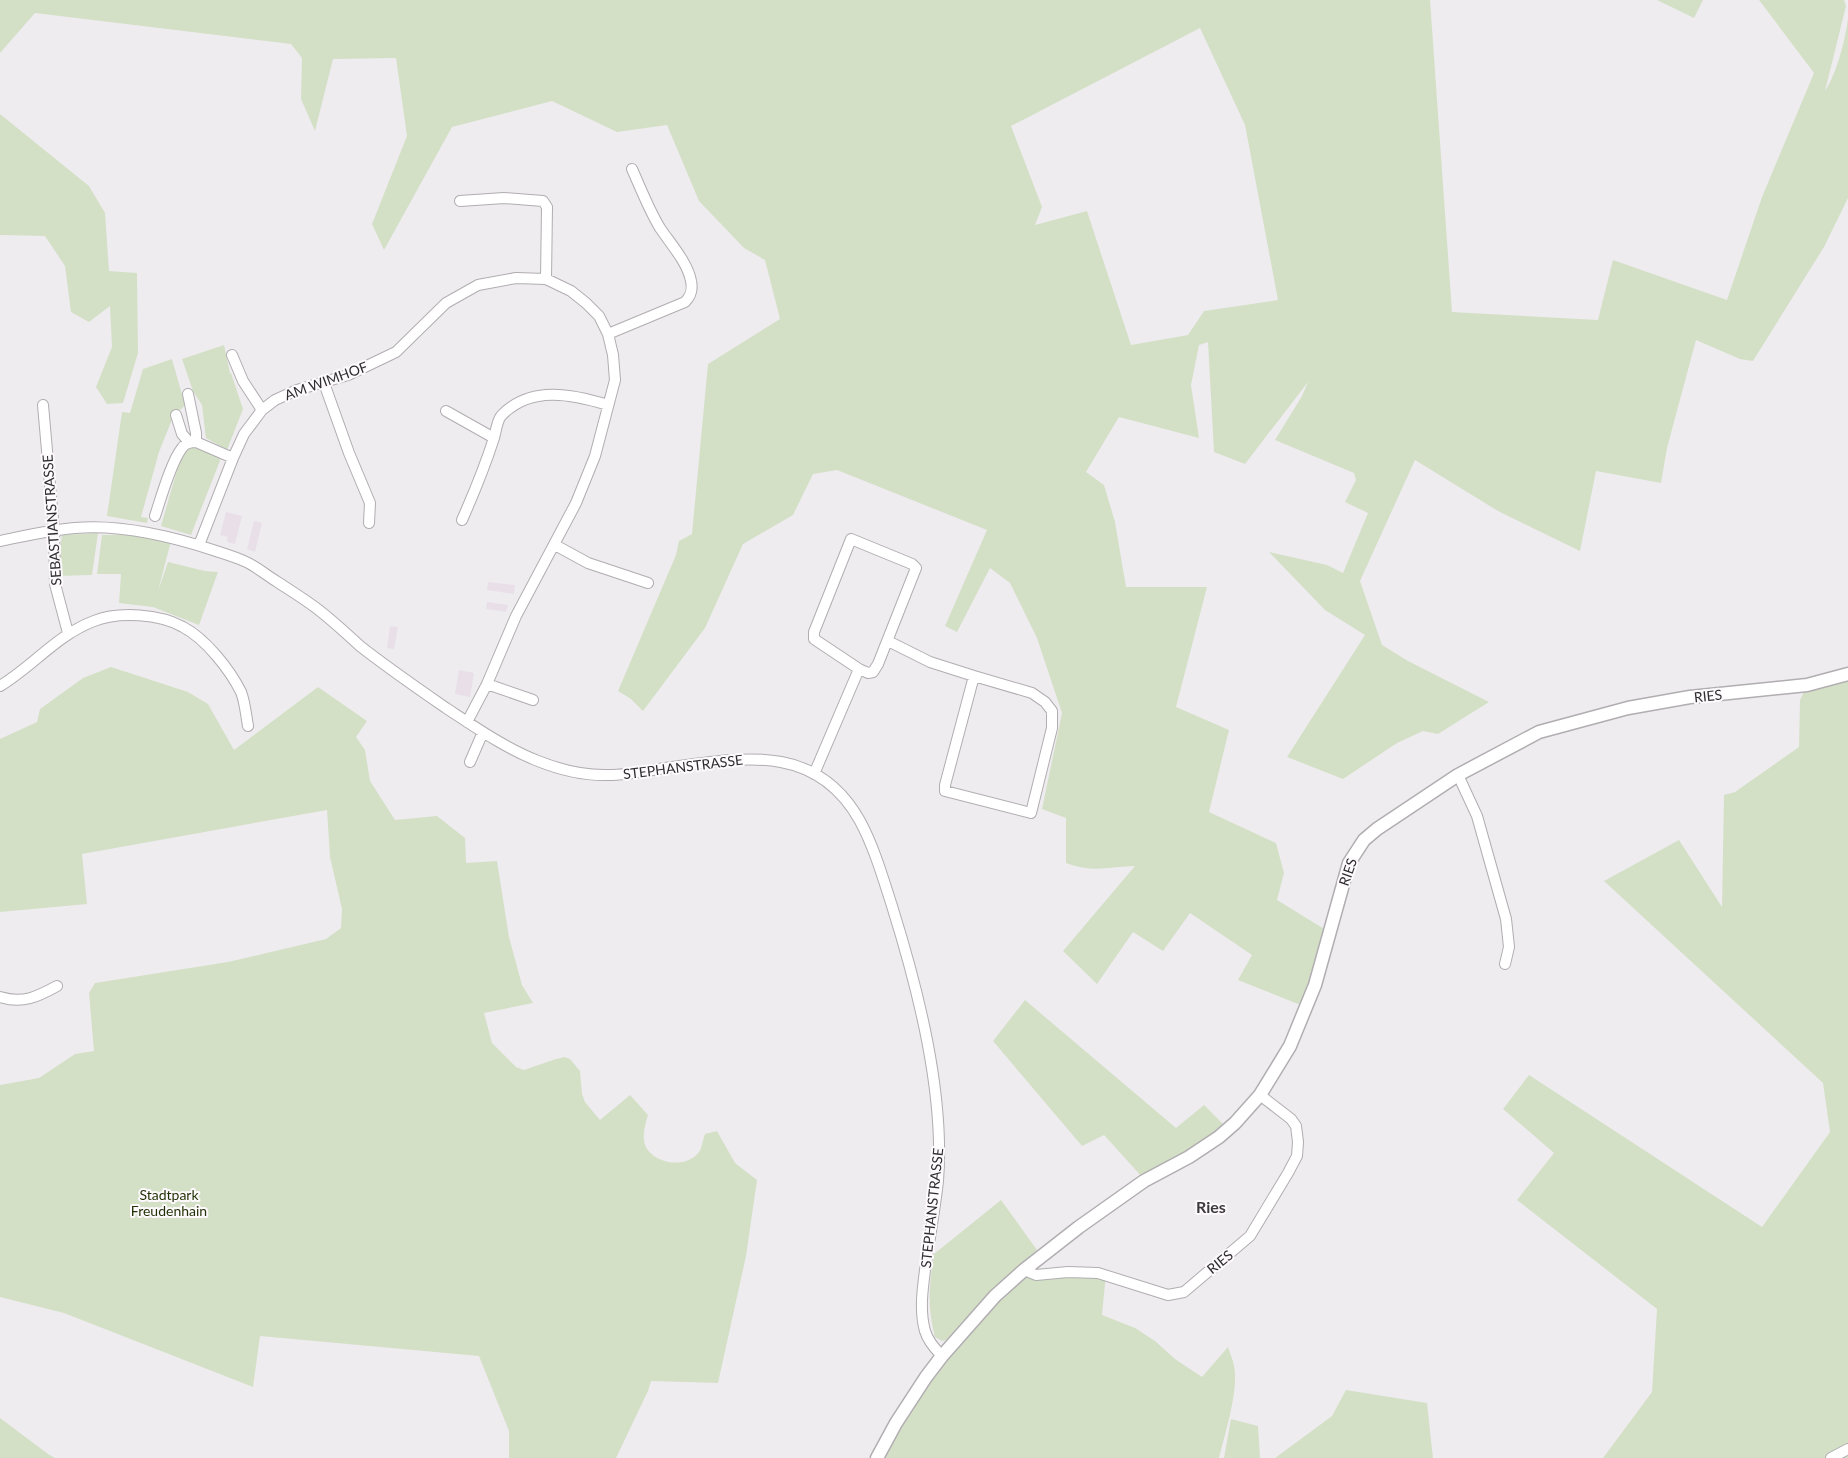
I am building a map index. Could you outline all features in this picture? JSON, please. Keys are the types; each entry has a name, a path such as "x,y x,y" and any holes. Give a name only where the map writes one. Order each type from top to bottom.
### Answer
{"street":[{"path":"608,334 685,302 692,292 691,279 680,256 659,226 632,169"},
{"path":"460,201 504,198 543,202 547,207 546,279"},
{"name":"AM WIMHOF","path":"199,545 244,434 262,410 275,400 297,390 348,375 396,352 446,303 478,285 516,278 546,279 571,291 599,316 608,334 613,355 615,380 595,456 576,504 516,616 487,684 467,722"},
{"path":"232,355 243,381 262,410"},
{"path":"324,383 349,453 370,503 369,523"},
{"path":"155,516 176,459 182,447 193,442 196,433 188,394"},
{"path":"462,520 485,464 500,418 517,404 534,396 558,394 608,405"},
{"name":"SEBASTIANSTRASSE","path":"43,405 54,530 54,584 68,633"},
{"path":"446,411 494,438"},
{"path":"176,415 182,434 193,442 233,458"},
{"name":"STEPHANSTRASSE","path":"0,541 54,530 79,528 120,529 149,533 199,545 246,561 319,610 371,655 412,686 467,722 539,762 577,773 605,775 629,774 678,766 759,759 778,760 814,774 828,784 845,800 861,823 886,890 915,988 929,1055 940,1149 938,1182 922,1291 924,1329 930,1342 942,1356"},
{"path":"851,539 912,564 916,568 888,641 873,672 868,673 859,669 814,639 814,632 851,539"},
{"path":"555,545 588,564 648,583"},
{"path":"0,686 68,633 95,620 127,615 158,618 184,627 207,646 227,668 242,694 248,726"},
{"path":"888,641 930,662 1032,693 1045,702 1052,711 1052,728 1031,813 945,791 974,676"},
{"path":"814,774 859,669"},
{"name":"RIES","path":"877,1458 896,1423 942,1356 995,1296 1024,1270 1079,1227 1144,1181 1219,1137 1236,1123 1260,1096 1290,1046 1315,985 1349,863 1354,852 1377,828 1458,775 1539,732 1607,712 1690,697 1808,685 1848,674"},
{"path":"487,684 533,700"},
{"path":"470,762 484,732"},
{"path":"1458,775 1477,816 1506,918 1509,947 1505,964"},
{"path":"0,997 12,1001 29,999 57,986"},
{"name":"RIES","path":"1024,1270 1036,1275 1068,1272 1098,1273 1168,1295 1184,1292 1250,1236 1297,1156 1296,1126 1291,1119 1260,1096"},
{"path":"1831,1458 1848,1449"}],"shaded area":[{"path":"226,512 242,516 235,544 227,542 228,537 220,535"},
{"path":"254,521 262,523 255,552 247,549"},
{"path":"488,582 515,585 514,594 487,590"},
{"path":"487,602 508,605 506,612 486,609"},
{"path":"390,626 398,627 394,649 387,648"},
{"path":"459,670 474,673 470,697 455,694"}],"green space":[{"path":"0,0 1430,0 1452,312 1598,320 1613,260 1727,300 1762,197 1814,73 1759,0 1844,0 1846,6 1825,91 1840,56 1848,19 1848,198 1824,247 1753,361 1740,359 1696,340 1667,448 1661,483 1596,471 1580,551 1498,511 1415,460 1360,581 1382,645 1408,661 1489,702 1438,734 1423,731 1397,743 1343,779 1287,757 1365,635 1325,610 1269,552 1327,565 1343,573 1368,513 1345,502 1356,480 1354,473 1275,440 1302,396 1308,382 1245,464 1214,452 1208,342 1199,345 1191,385 1199,438 1119,417 1086,472 1104,485 1115,522 1126,587 1207,587 1176,707 1229,730 1209,812 1276,843 1284,873 1277,900 1326,930 1321,951 1302,1003 1298,1004 1238,980 1252,955 1190,913 1163,951 1133,932 1097,984 1063,951 1135,866 1092,869 1066,863 1066,818 1042,809 1062,713 1037,638 1010,583 990,568 957,632 945,626 987,530 837,470 813,474 793,515 743,544 705,628 643,711 631,699 618,691 676,555 679,541 692,534 708,364 780,319 765,260 744,248 699,201 667,125 617,132 552,101 452,127 384,250 372,224 407,136 396,58 333,59 315,131 301,99 302,58 291,44 35,13 0,53","holes":["1200,28 1245,125 1278,300 1204,311 1188,335 1131,345 1087,211 1035,225 1042,207 1011,126"]},
{"path":"1657,0 1703,0 1694,18"},
{"path":"0,114 89,186 105,213 109,271 137,273 138,353 123,403 107,404 96,387 112,347 110,306 89,322 71,312 65,266 45,236 0,235"},
{"path":"224,345 230,373 226,375 231,373 243,409 227,450 206,438 202,405 193,391 182,359"},
{"path":"172,359 185,405 173,417 159,452 141,517 148,518 147,523 107,516 122,412 130,413 143,369"},
{"path":"189,444 221,458 191,535 161,526 181,456"},
{"path":"98,533 92,575 56,576 62,535"},
{"path":"102,535 125,535 171,541 158,591 168,562 205,571 218,572 199,625 153,607 119,603 121,574 97,574"},
{"name":"Stadtpark Freudenhain","path":"111,667 188,692 208,704 234,750 318,687 367,721 356,737 365,750 370,781 395,820 437,816 465,838 466,863 497,861 509,937 522,985 533,1003 484,1013 492,1043 516,1067 524,1070 564,1057 570,1059 580,1071 582,1094 585,1102 600,1120 630,1095 648,1115 644,1141 647,1149 658,1158 673,1162 687,1161 699,1152 705,1134 717,1131 735,1163 757,1180 746,1256 718,1383 651,1381 616,1458 509,1458 509,1431 479,1356 260,1336 253,1387 64,1313 0,1297 0,1085 39,1078 75,1054 94,1051 89,993 95,983 228,962 326,939 341,928 342,909 330,857 327,810 82,854 87,904 0,912 0,739 37,722 40,709 83,678"},
{"path":"1848,674 1848,1458 1831,1458 1828,1456 1825,1458 1603,1458 1652,1392 1657,1309 1517,1200 1554,1153 1503,1109 1529,1075 1762,1227 1830,1132 1823,1083 1604,881 1679,840 1722,907 1724,795 1735,792 1799,747 1800,700 1807,685"},
{"path":"1025,1000 1176,1128 1204,1105 1224,1125 1222,1129 1143,1178 1104,1135 1082,1146 993,1041"},
{"path":"1001,1200 1037,1250 992,1290 946,1340 942,1341 935,1337 930,1305 934,1254"},
{"path":"1024,1270 1106,1274 1102,1315 1135,1328 1202,1377 1228,1347 1234,1366 1235,1387 1231,1412 1219,1458 877,1458 905,1408"},
{"path":"1346,1390 1427,1403 1433,1458 1275,1458 1332,1416"},
{"path":"0,1418 48,1454 55,1458 0,1458"},
{"path":"1231,1419 1258,1426 1260,1458 1224,1458"}],"district":[{"name":"Ries","path":"1211,1207"}]}
